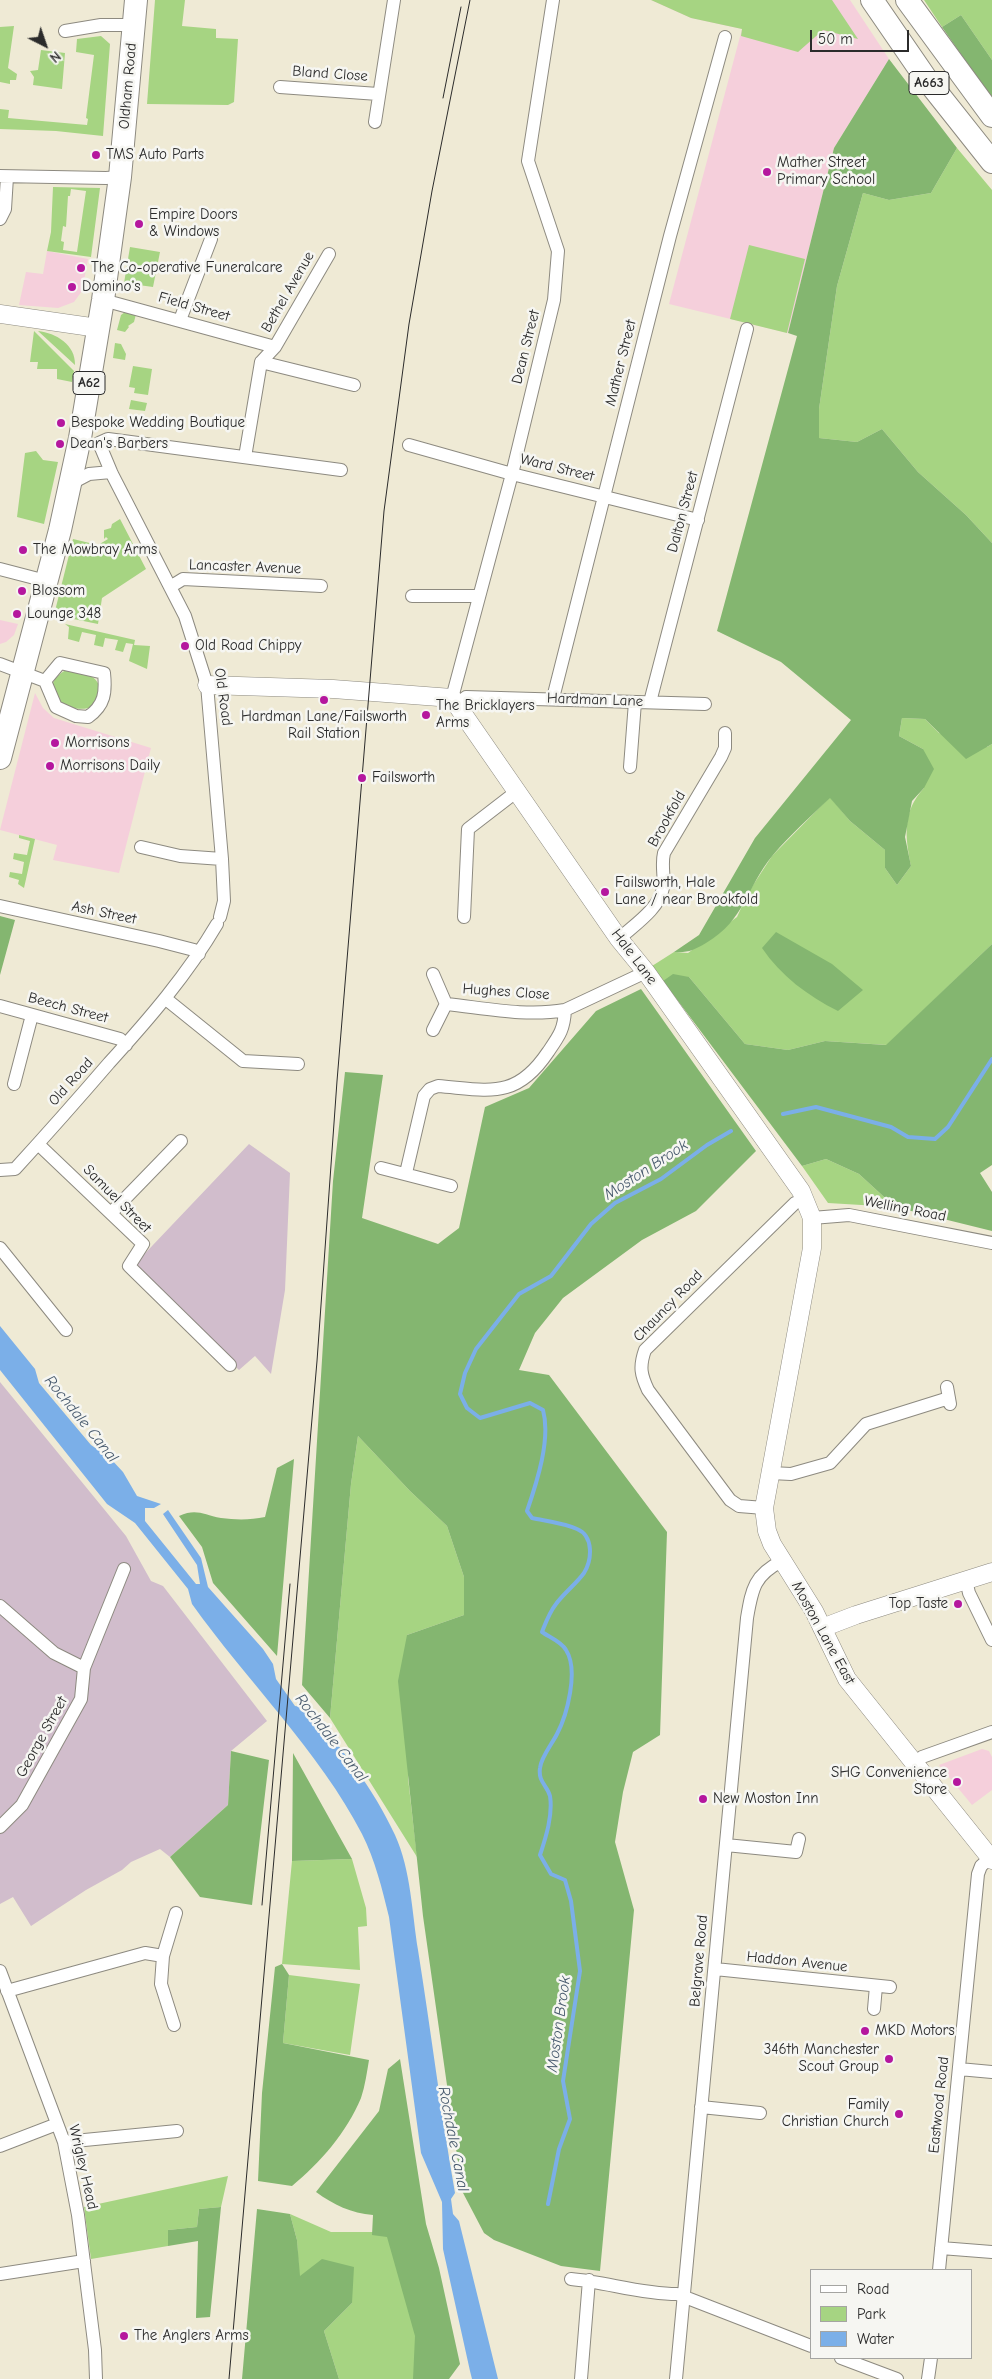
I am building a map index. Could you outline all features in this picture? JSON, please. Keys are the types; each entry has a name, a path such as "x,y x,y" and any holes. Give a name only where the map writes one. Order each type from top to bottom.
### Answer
{"highway":[{"name":"Oldham Road","path":"0,758 70,484 89,440 98,328 120,176 136,0"},
{"name":"A663","path":"872,0 927,80 992,162"},
{"name":"A663","path":"907,0 992,116"}],"street":[{"name":"Bland Close","path":"375,122 394,0"},
{"name":"Dean Street","path":"454,701 478,596 512,474 554,290 558,251 528,161 553,0"},
{"path":"65,31 101,25 133,25"},
{"name":"Mather Street","path":"553,698 668,244 725,37"},
{"name":"Bland Close","path":"280,87 378,94"},
{"path":"0,219 5,209 4,176 106,178 120,176"},
{"path":"180,320 211,239"},
{"name":"Bethel Avenue","path":"261,362 275,347 329,254"},
{"name":"Field Street","path":"103,300 275,347"},
{"path":"0,314 98,328"},
{"name":"Dalton Street","path":"650,702 747,329"},
{"path":"245,457 261,362 354,385"},
{"path":"89,440 108,439 341,470"},
{"name":"Old Road","path":"1,1174 15,1170 166,999 199,954 218,920 224,901 208,685 194,638 170,586 111,472 89,440"},
{"name":"Ward Street","path":"409,445 512,474 698,520"},
{"path":"70,484 89,474 111,472"},
{"path":"0,569 46,581"},
{"name":"Lancaster Avenue","path":"170,586 183,579 321,586"},
{"path":"412,596 478,596"},
{"path":"0,664 45,681 56,707 76,716 88,717 96,711 102,704 106,692 104,672 60,663 45,681"},
{"name":"Hardman Lane","path":"208,685 333,689 454,701 466,697 553,698 705,704"},
{"name":"Hale Lane","path":"454,701 619,939 646,972 805,1199 812,1218"},
{"path":"630,767 635,702"},
{"name":"Brookfold","path":"619,939 656,905 661,897 663,886 661,864 664,853 721,757 722,737"},
{"path":"464,917 468,829 516,792"},
{"path":"141,847 180,856 222,859"},
{"name":"Ash Street","path":"0,906 160,941 194,950 199,954"},
{"name":"Hughes Close","path":"446,1004 532,1013 565,1010 646,972"},
{"name":"Hughes Close","path":"433,974 446,1004 433,1030"},
{"path":"166,999 243,1061 298,1064"},
{"name":"Beech Street","path":"0,1006 120,1039 126,1045"},
{"path":"406,1173 424,1096 430,1089 438,1086 500,1090 519,1083 534,1071 564,1028 565,1010"},
{"path":"14,1084 32,1015"},
{"path":"112,1214 181,1141"},
{"name":"Samuel Street","path":"38,1144 143,1244 129,1266 230,1365"},
{"path":"381,1168 451,1186"},
{"name":"Chauncy Road","path":"764,1508 739,1506 730,1500 648,1390 640,1370 640,1362 645,1350 794,1203 805,1199"},
{"name":"Welling Road","path":"812,1218 849,1215 992,1243"},
{"name":"Moston Lane East","path":"812,1218 812,1248 764,1508 767,1532 782,1561 814,1610 847,1679 991,1859"},
{"path":"0,1248 66,1330"},
{"path":"771,1473 791,1474 830,1463 866,1424 949,1396"},
{"name":"Belgrave Road","path":"676,2379 749,1605 757,1581 763,1572 782,1561"},
{"name":"George Street","path":"0,1827 22,1805 81,1699 84,1668 124,1569"},
{"path":"822,1628 856,1615 992,1572"},
{"path":"966,1580 992,1640"},
{"path":"0,1606 54,1653 84,1668"},
{"path":"914,1764 922,1757 992,1732"},
{"path":"726,1845 796,1852 799,1839"},
{"name":"Eastwood Road","path":"939,2269 978,1874 981,1866 991,1859"},
{"path":"174,2025 161,1984 163,1956 176,1913"},
{"path":"7,1991 146,1953 163,1956"},
{"name":"Haddon Avenue","path":"715,1970 890,1987"},
{"name":"Wrigley Head","path":"0,1971 64,2142 78,2215 95,2350 96,2379"},
{"path":"874,2009 876,1986"},
{"path":"959,2068 992,2072"},
{"path":"701,2107 760,2113"},
{"path":"0,2146 57,2124"},
{"path":"64,2142 177,2131"},
{"path":"942,2248 992,2252"},
{"path":"0,2274 84,2261"},
{"path":"571,2279 589,2280 658,2293 677,2294 810,2346"},
{"path":"581,2379 589,2280"},
{"path":"843,2359 897,2379"},
{"path":"928,2379 931,2359"}],"shaded area":[{"name":"Mather Street Primary School","path":"651,0 850,0 889,59 834,148 788,333 669,304 742,29 691,18"},
{"path":"47,251 88,259 82,291 74,302 58,308 19,305 26,272 43,274"},
{"path":"0,620 18,624 14,635 6,642 0,644"},
{"path":"35,693 43,708 54,718 151,748 119,873 53,860 57,845 0,830"},
{"path":"249,1144 290,1173 285,1290 271,1374 255,1356 239,1370 133,1266"},
{"path":"0,1382 126,1536 151,1581 163,1586 267,1721 231,1751 228,1805 170,1857 160,1849 131,1862 122,1870 86,1890 31,1926 13,1897 0,1904"},
{"path":"982,1749 989,1751 992,1757 992,1790 972,1805 939,1765"}],"green space":[{"path":"155,0 185,0 182,26 216,29 216,38 238,39 234,102 228,105 147,104"},
{"path":"651,0 832,0 858,39 823,30 798,52 741,36 742,29 691,18"},
{"path":"924,0 992,0 992,60 961,15 942,27"},
{"path":"961,15 992,60 992,99 942,27"},
{"path":"14,26 8,68 17,74 16,80 10,80 10,84 0,82 0,27"},
{"path":"101,36 110,44 103,136 56,131 0,129 0,109 9,110 8,118 87,125 88,119 86,118 94,55 76,52 77,39"},
{"path":"41,50 65,53 62,89 33,85 34,77 30,71 38,70"},
{"path":"889,59 957,148 931,193 889,200 863,193 837,286 819,409 819,438 857,442 882,429 918,472 966,515 992,543 992,744 966,759 925,719 902,718 899,736 923,749 934,769 924,788 912,801 905,837 911,866 897,885 885,868 885,850 850,821 830,798 773,855 737,914 719,934 698,948 674,952 699,935 755,838 851,720 781,662 717,631 797,336 788,333 834,148"},
{"path":"957,148 992,190 992,543 966,515 918,472 882,429 857,442 819,438 819,409 837,286 863,193 889,200 931,193"},
{"path":"53,187 100,188 91,257 47,251 51,232","holes":["71,189 86,191 77,252 63,250 64,242 61,241 63,226 66,227 68,196 70,196"]},
{"path":"749,245 805,259 787,333 730,319"},
{"path":"130,247 160,252 153,287 124,283"},
{"path":"125,312 136,314 134,322 128,326 125,332 117,330 121,315"},
{"path":"34,331 74,371 72,382 57,379 57,369 37,369 38,362 30,362"},
{"path":"38,331 52,334 64,341 72,352 75,365"},
{"path":"115,343 121,344 126,354 125,360 113,358"},
{"path":"133,366 152,369 148,395 134,393 135,388 129,387"},
{"path":"131,400 147,403 145,411 129,409"},
{"path":"36,451 43,460 58,462 44,524 17,517 25,453"},
{"path":"120,519 146,569 102,598 98,624 54,615 73,539 98,545 108,539 106,537 104,539 104,530 111,528 112,524"},
{"path":"65,624 135,640 134,645 150,646 147,669 129,661 133,644 126,643 123,652 115,650 118,640 105,638 103,647 94,645 96,635 82,632 79,642 68,639 69,627"},
{"path":"66,670 89,675 97,681 101,692 94,706 84,709 74,708 58,700 53,693 52,685 56,677"},
{"path":"902,718 925,719 939,733 987,747 992,744 992,944 887,1045 825,1041 788,1050 745,1044 689,977 663,981 652,966 674,952 688,953 737,917 748,893 772,856 830,797 850,821 885,850 885,868 897,885 911,866 907,845 907,825 912,806 924,788 923,749 899,736"},
{"path":"19,835 35,839 24,888 18,884 19,880 9,877 10,872 22,874 24,862 13,859 14,853 27,855 30,841 19,838"},
{"path":"0,916 15,920 0,975"},
{"path":"776,932 832,964 863,990 838,1011 816,999 786,976 762,948"},
{"path":"992,944 992,1165 980,1173 992,1192 992,1231 895,1207 859,1174 826,1159 802,1166 663,981 673,974 689,977 745,1044 788,1050 825,1041 886,1045"},
{"path":"641,989 756,1151 696,1211 642,1240 563,1298 535,1333 519,1370 549,1375 667,1532 660,1735 633,1752 623,1792 615,1842 634,1910 600,2271 561,2266 494,2240 484,2233 462,2191 423,1916 398,1681 407,1635 464,1615 464,1577 447,1526 410,1491 358,1436 351,1484 330,1718 302,1685 333,1181 345,1072 383,1075 362,1218 438,1244 459,1228 485,1107 529,1088 596,1011"},
{"path":"826,1159 859,1174 895,1207 828,1203 802,1166"},
{"path":"358,1436 410,1491 447,1526 464,1577 464,1615 407,1635 408,1778 417,1857 330,1718 351,1484"},
{"path":"294,1459 277,1656 213,1583 202,1547 179,1516 195,1512 232,1519 265,1517 277,1468"},
{"path":"231,1751 269,1760 252,1905 200,1897 170,1857 228,1805"},
{"path":"293,1753 352,1859 292,1861"},
{"path":"352,1859 366,1908 367,1926 358,1927 360,1970 282,1964 292,1861"},
{"path":"282,1964 289,1975 283,2043 369,2060 361,2098 348,2123 332,2146 292,2186 258,2181 262,2093 275,1967"},
{"path":"289,1975 360,1984 350,2055 283,2043"},
{"path":"400,2059 426,2224 439,2268 460,2364 449,2379 413,2379 415,2336 387,2237 372,2235 373,2215 343,2208 316,2192 379,2111 388,2069"},
{"path":"228,2176 221,2207 199,2209 197,2227 168,2230 168,2246 91,2259 84,2207"},
{"path":"221,2207 210,2317 196,2318 198,2241 168,2246 168,2230 197,2227 199,2209"},
{"path":"257,2209 290,2214 297,2240 300,2276 322,2259 354,2267 352,2303 324,2331 339,2379 242,2379"},
{"path":"290,2214 331,2232 400,2232 448,2379 339,2379 324,2331 352,2303 299,2276 297,2240"}],"water":[{"name":"Rochdale Canal","path":"0,1326 35,1369 39,1383 91,1445 110,1458 123,1472 137,1496 161,1504 154,1508 145,1508 145,1521 196,1584 200,1584 197,1565 163,1514 168,1510 201,1558 208,1587 263,1649 273,1664 276,1679 295,1706 307,1708 332,1737 367,1785 387,1818 400,1848 410,1892 455,2193 451,2199 453,2214 459,2221 498,2379 472,2379 470,2371 443,2249 442,2202 421,2153 389,1917 381,1885 367,1844 345,1804 325,1774 192,1604 188,1589 135,1523 107,1504 0,1370"}],"waterway":[{"name":"Moston Brook","path":"783,1114 816,1107 891,1127 908,1137 935,1139 948,1127 992,1059"},
{"name":"Moston Brook","path":"548,2204 559,2149 570,2119 563,2081 580,1971 571,1901 565,1880 551,1874 540,1855 551,1811 549,1792 541,1780 540,1768 542,1759 561,1726 568,1704 572,1680 570,1659 566,1650 558,1642 542,1632 554,1607 587,1568 590,1549 583,1532 572,1527 532,1518 527,1511 542,1460 545,1434 543,1410 530,1403 480,1418 467,1408 460,1394 465,1373 476,1349 519,1294 551,1276 591,1224 615,1203 661,1179 707,1145 731,1131"}],"tram line":[{"path":"229,2379 317,1361 337,1081 384,511 409,324 432,191 470,0"},
{"path":"443,98 461,7"},
{"path":"262,1905 290,1584"}],"place":[{"name":"TMS Auto Parts","path":"96,155"},
{"name":"Mather Street Primary School","path":"767,172"},
{"name":"Empire Doors & Windows","path":"139,224"},
{"name":"The Co-operative Funeralcare","path":"81,268"},
{"name":"Domino's","path":"72,287"},
{"name":"Bespoke Wedding Boutique","path":"61,423"},
{"name":"Dean's Barbers","path":"60,444"},
{"name":"The Mowbray Arms","path":"23,550"},
{"name":"Blossom","path":"22,591"},
{"name":"Lounge 348","path":"17,614"},
{"name":"Old Road Chippy","path":"185,646"},
{"name":"Hardman Lane/Failsworth Rail Station","path":"324,700"},
{"name":"The Bricklayers Arms","path":"426,715"},
{"name":"Morrisons","path":"55,743"},
{"name":"Morrisons Daily","path":"50,766"},
{"name":"Failsworth","path":"362,778"},
{"name":"Failsworth, Hale Lane / near Brookfold","path":"605,892"},
{"name":"Top Taste","path":"958,1604"},
{"name":"SHG Convenience Store","path":"957,1782"},
{"name":"New Moston Inn","path":"703,1799"},
{"name":"MKD Motors","path":"865,2031"},
{"name":"346th Manchester Scout Group","path":"889,2059"},
{"name":"Family Christian Church","path":"899,2114"},
{"name":"The Anglers Arms","path":"124,2336"}]}
